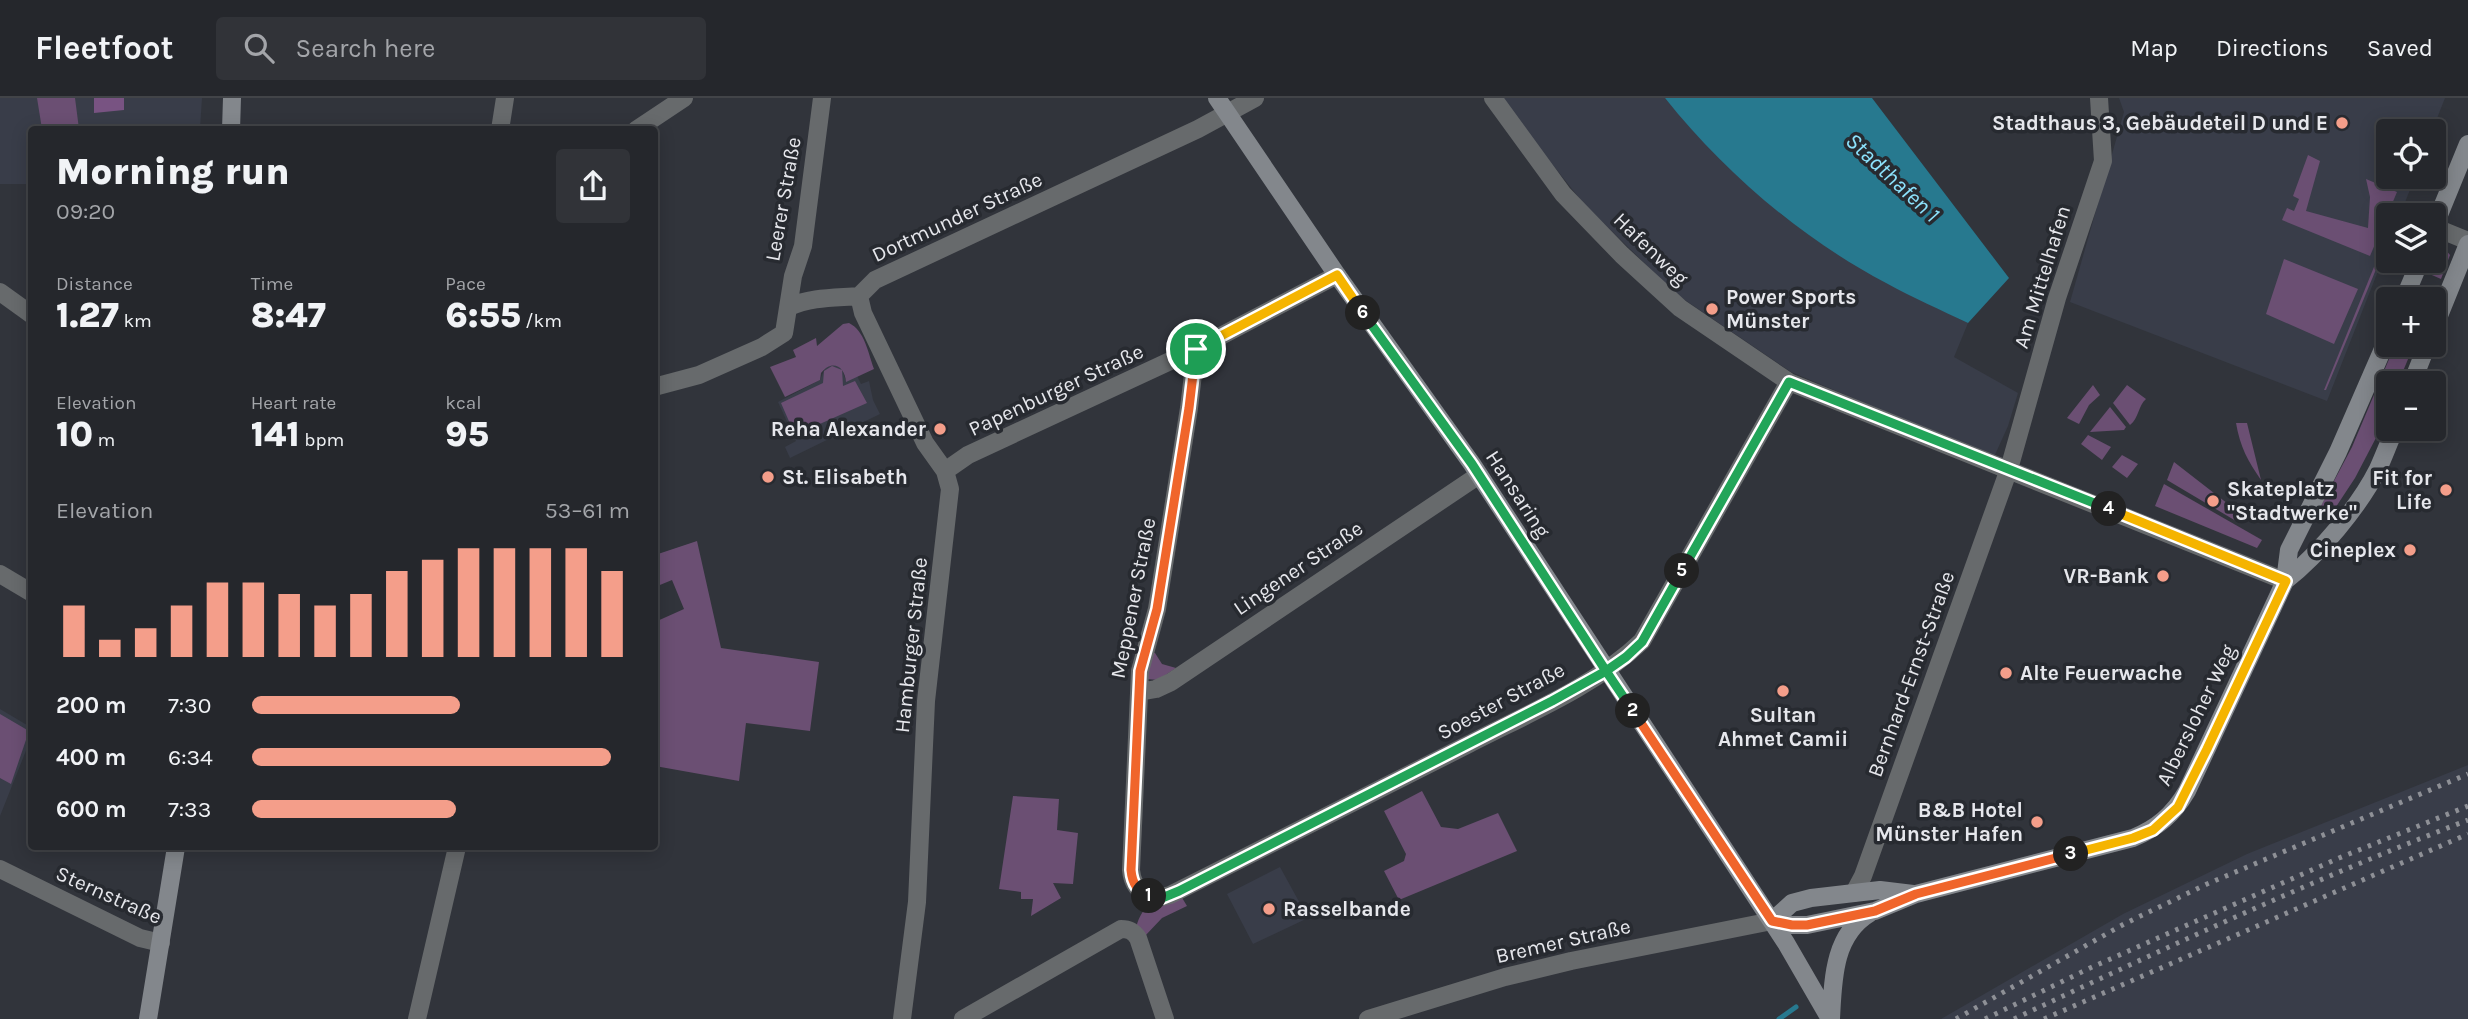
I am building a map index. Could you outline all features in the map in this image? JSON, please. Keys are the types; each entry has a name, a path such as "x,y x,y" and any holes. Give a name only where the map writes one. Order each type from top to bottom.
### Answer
{"main road":[{"path":"231,126 232,98"},
{"name":"Hansaring","path":"1221,105 1479,475 1772,921 1831,1019"},
{"path":"2444,203 2468,144"},
{"path":"2446,298 2468,243"},
{"name":"Albersloher Weg","path":"1772,921 1807,925 1875,911 1916,894 2133,838 2153,830 2164,821 2178,807 2186,792 2286,581 2289,550 2338,452 2379,357"},
{"name":"Albersloher Weg","path":"2286,581 2310,561 2361,496 2390,441"},
{"path":"148,1019 176,850"},
{"name":"Albersloher Weg","path":"1772,921 1792,903 1802,900 1881,890 1916,894"},
{"path":"1831,1019 1833,978 1843,944 1858,920 1875,911"}],"street":[{"path":"501,126 505,98"},
{"path":"642,126 684,98"},
{"name":"Leerer Straße","path":"789,307 793,276 803,246 822,98"},
{"name":"Dortmunder Straße","path":"859,296 875,280 1198,130 1221,105 1255,98"},
{"name":"Hafenweg","path":"1493,98 1563,194 1622,255 1680,308 1789,382 2286,581"},
{"name":"Am Mittelhafen","path":"2008,469 2057,298 2103,161 2099,98"},
{"path":"2446,233 2468,243"},
{"name":"Papenburger Straße","path":"945,471 968,456 1196,349 1337,275"},
{"path":"0,292 28,312"},
{"path":"658,386 699,375 779,338 784,333 789,307 809,300 859,296"},
{"name":"Hamburger Straße","path":"859,296 863,313 925,443 945,471 950,489 926,701 917,891 902,1019"},
{"name":"Meppener Straße","path":"1144,894 1136,887 1131,870 1140,671 1157,609 1196,349"},
{"name":"Soester Straße","path":"1144,894 1153,898 1170,895 1552,701 1626,657 1642,642 1789,382"},
{"name":"Bernhard-Ernst-Straße","path":"1854,893 1865,869 2008,469"},
{"name":"Lingener Straße","path":"1139,692 1156,690 1171,682 1479,475"},
{"path":"0,574 28,591"},
{"path":"417,1019 456,850"},
{"name":"Sternstraße","path":"0,869 140,938 161,943"},
{"name":"Bremer Straße","path":"1368,1019 1505,977 1571,961 1772,921"},
{"path":"963,1019 1121,929 1133,932 1138,938 1166,1019"}],"shaded area":[{"path":"0,98 202,98 200,126 28,126 28,184 0,184"},
{"path":"37,98 75,98 79,126 42,126"},
{"path":"94,98 124,98 124,110 94,113"},
{"path":"1502,98 1665,98 1696,134 1782,215 1886,283 1968,323 1954,357 2018,393 2008,426 1994,457 1791,372 1676,294 1584,204"},
{"path":"2119,98 2445,98 2437,119 2376,119 2376,189 2410,189 2405,203 2376,203 2377,273 2327,401 2070,302 2124,112"},
{"path":"2308,155 2320,161 2306,211 2368,228 2370,197 2366,179 2376,183 2376,189 2397,192 2392,203 2376,203 2376,242 2370,256 2282,220 2287,208 2294,211 2299,199 2293,196"},
{"path":"2446,250 2450,255 2446,266"},
{"path":"2284,259 2358,289 2334,344 2266,314"},
{"path":"2376,262 2376,269 2324,390"},
{"path":"2427,273 2443,273 2441,279"},
{"path":"849,323 859,331 874,369 846,382 841,368 829,366 821,373 820,380 785,397 770,367 796,357 793,350 816,338 817,346 843,324"},
{"path":"2390,357 2409,357 2403,371 2384,371"},
{"path":"835,364 842,369 846,381 857,376 861,384 869,381 873,400 880,414 790,458 785,447 796,441 778,402 820,380 825,368"},
{"path":"832,366 842,370 843,386 855,381 867,403 795,435 781,403 823,383 824,371"},
{"path":"2093,385 2100,395 2089,405 2079,424 2067,418"},
{"path":"2127,385 2146,399 2130,425 2113,403"},
{"path":"2376,390 2376,438 2355,478 2326,522 2316,515 2352,447"},
{"path":"2110,407 2126,427 2124,430 2090,432"},
{"path":"2236,423 2247,423 2261,480 2245,453"},
{"path":"2088,435 2111,447 2102,460 2081,444"},
{"path":"2122,455 2138,464 2127,478 2112,467"},
{"name":"Skateplatz \"Stadtwerke\"","path":"2174,462 2241,514 2236,521 2167,480"},
{"path":"2164,484 2262,540 2257,548 2155,506"},
{"path":"697,541 721,648 819,662 810,731 746,723 739,781 658,767 658,621 684,609 672,580 658,586 658,554"},
{"path":"1151,652 1155,653 1162,664 1176,668 1158,680 1147,679"},
{"path":"0,709 28,726 28,746 0,816"},
{"path":"0,714 28,730 28,734 11,784 0,778"},
{"path":"2468,765 2468,1019 1941,1019 2123,914 2247,854"},
{"path":"1422,791 1441,827 1458,829 1498,813 1517,851 1399,900 1384,871 1404,861 1406,854 1384,811"},
{"path":"1013,796 1059,799 1057,830 1078,833 1073,884 1053,883 1061,898 1031,916 1033,899 1021,899 1021,892 999,889"},
{"name":"Rasselbande","path":"1280,867 1308,918 1253,944 1227,894"},
{"path":"1181,896 1187,906 1162,918 1145,936 1136,928 1147,907 1158,901"}],"water":[{"name":"Stadthafen 1","path":"1665,98 1872,98 2009,278 1968,323 1896,288 1824,246 1766,202 1713,152"}],"waterway":[{"path":"1779,1019 1796,1007"}],"railway":[{"path":"1956,1019 2124,924 2207,884 2468,774"},
{"path":"1985,1019 2090,968 2339,858 2468,806"},
{"path":"2014,1019 2296,890 2468,820"},
{"path":"2044,1019 2468,834"}],"place":[{"name":"Stadthaus 3, Gebäudeteil D und E","path":"2342,123"},
{"name":"Power Sports Münster","path":"1712,309"},
{"name":"Reha Alexander","path":"940,429"},
{"name":"St. Elisabeth","path":"768,477"},
{"name":"Fit for Life","path":"2446,490"},
{"name":"Skateplatz \"Stadtwerke\"","path":"2213,501"},
{"name":"Cineplex","path":"2410,550"},
{"name":"VR-Bank","path":"2163,576"},
{"name":"Alte Feuerwache","path":"2006,673"},
{"name":"Sultan Ahmet Camii","path":"1783,691"},
{"name":"B&B Hotel Münster Hafen","path":"2037,822"},
{"name":"Rasselbande","path":"1269,909"}],"route":[{"path":"1196,349 1157,609 1140,671 1131,870 1136,887 1153,898 1162,898 1179,891 1606,671 1772,921 1807,925 1875,911 1916,894 2086,851 2153,830 2178,807 2286,581 1789,382 1642,642 1606,671 1472,464 1337,275 1196,349"}]}
